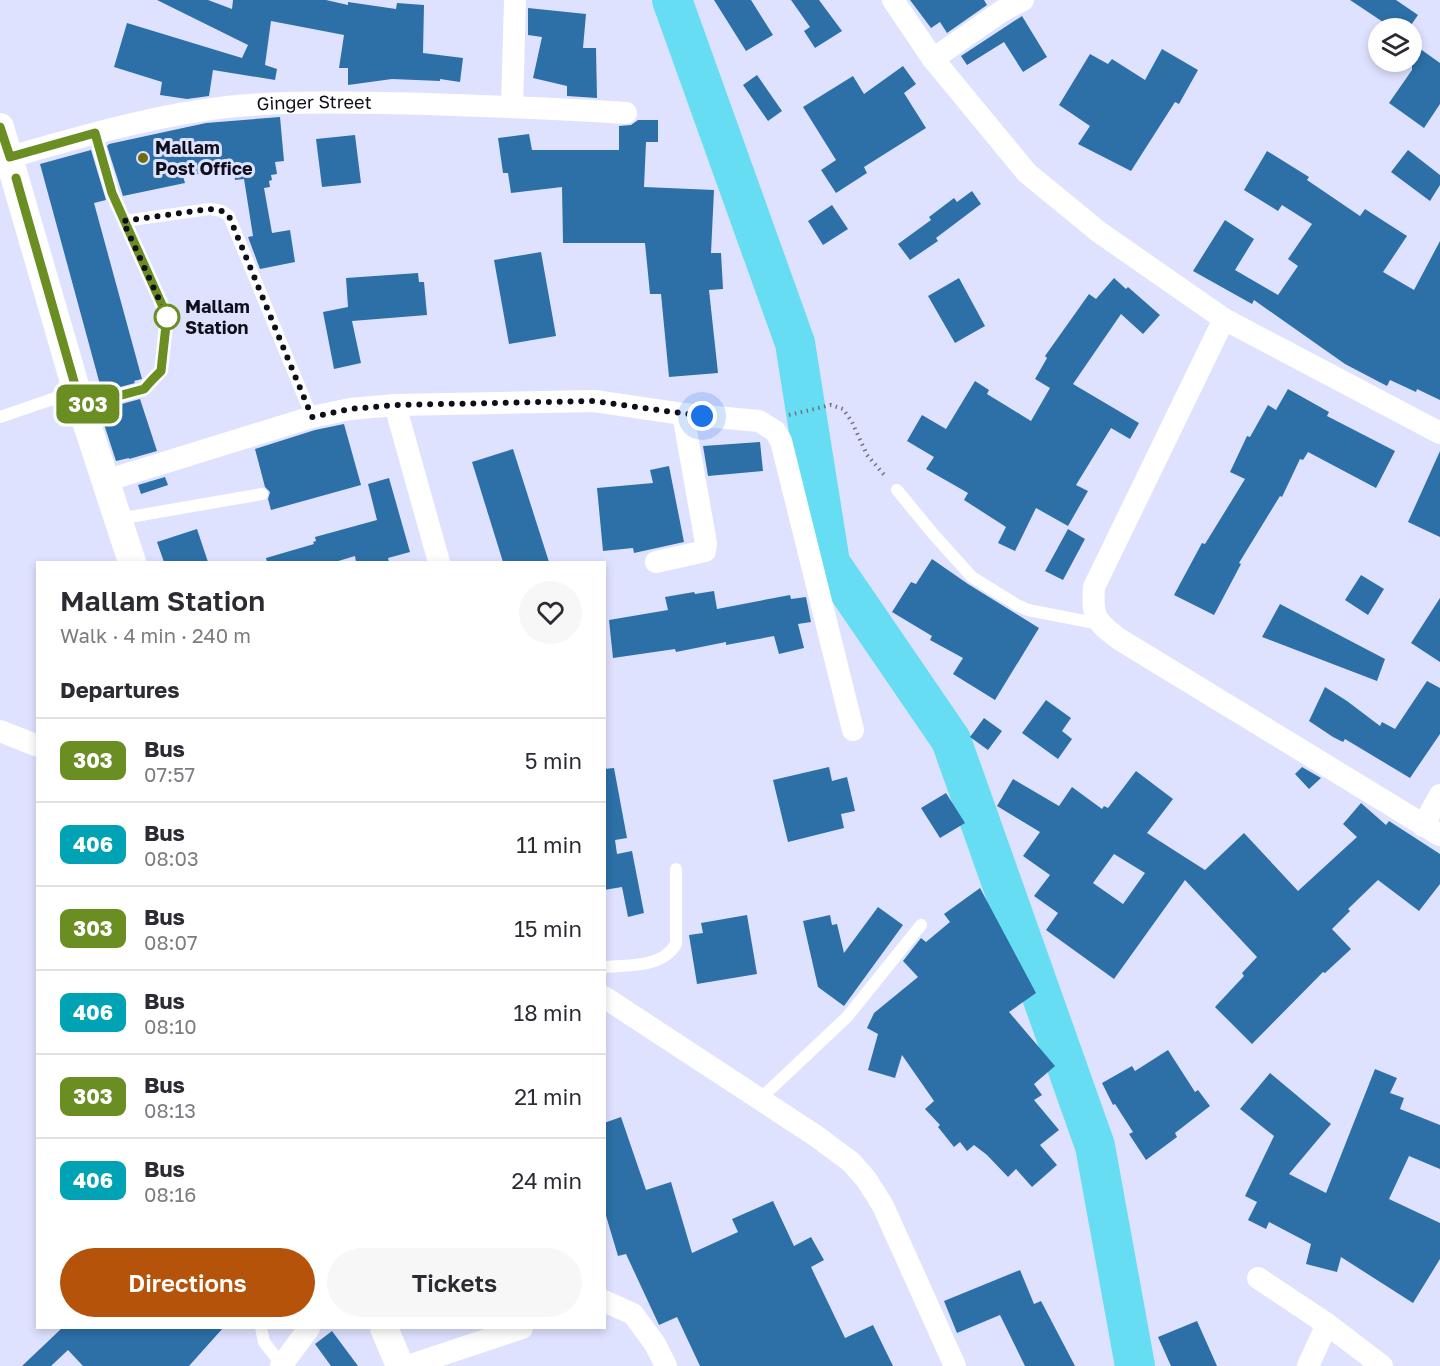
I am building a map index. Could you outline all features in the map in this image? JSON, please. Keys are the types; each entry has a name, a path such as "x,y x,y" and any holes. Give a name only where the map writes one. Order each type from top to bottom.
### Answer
{"street":[{"path":"512,106 515,0"},
{"path":"893,0 933,59 981,119 1028,172 1099,232 1224,319 1440,433"},
{"path":"933,59 1002,11 1023,0"},
{"name":"Ginger Street","path":"5,160 95,133 203,110 251,104 310,102 512,106 626,113"},
{"path":"0,127 5,160 132,561"},
{"path":"1224,319 1094,587 1093,607 1100,624 1119,639 1432,831 1440,795"},
{"path":"105,481 312,417 350,409 395,405 594,401 683,414 759,421 775,431 781,441 853,730"},
{"path":"395,405 439,561"},
{"path":"656,562 705,551 706,543 683,414"},
{"path":"0,731 36,745"},
{"path":"606,998 816,1136 851,1162 866,1179 883,1206 955,1366"},
{"path":"1258,1278 1327,1324 1382,1366"},
{"path":"606,1302 633,1314 655,1344 666,1366"},
{"path":"1308,1366 1327,1324"},
{"path":"281,1365 308,1329"},
{"path":"384,1329 400,1366"},
{"path":"408,1366 519,1329"}],"lane":[{"path":"0,417 79,399 144,389 161,371 167,316 123,221 112,193 95,133"},
{"path":"123,221 210,209 222,211 229,216 312,417"},
{"path":"897,490 972,576 1028,610 1100,624"},
{"path":"118,519 262,494"},
{"path":"606,967 652,962 670,954 676,945 676,869"},
{"path":"759,1100 847,1017 921,925"},
{"path":"261,1329 264,1342 281,1365"}],"path":[{"path":"787,415 831,405 843,409 852,422 867,455 897,490"}],"building":[{"path":"157,0 208,0 232,9 233,0 326,0 348,5 348,2 396,9 397,3 424,5 423,53 463,58 460,82 440,79 440,81 392,79 348,85 348,68 339,68 344,35 271,21 265,65 277,69 275,80 213,70 209,96 187,99 160,95 162,82 114,67 127,23 242,58 248,45"},
{"path":"714,0 751,0 773,35 746,51"},
{"path":"791,0 819,0 842,31 815,48 804,31 810,27"},
{"path":"910,0 984,0 987,5 947,33 940,22 931,28"},
{"path":"1350,0 1396,0 1418,15 1416,18 1377,18"},
{"path":"528,8 586,14 583,48 596,48 597,98 567,96 567,86 533,78 542,37 528,35"},
{"path":"1022,16 1047,57 1023,72 1004,42 967,65 961,56"},
{"path":"1162,49 1198,70 1179,104 1175,102 1131,171 1078,144 1090,126 1059,105 1090,54 1108,64 1112,59 1145,80"},
{"path":"1422,50 1440,63 1440,104 1424,128 1389,103 1411,72 1422,72"},
{"path":"903,66 916,84 904,93 926,128 864,167 867,173 836,193 821,170 836,160 803,107 853,76 864,94"},
{"path":"757,75 782,111 768,121 743,85"},
{"path":"280,117 284,161 275,162 277,174 271,175 270,187 264,188 272,233 290,230 295,262 260,269 248,237 253,236 244,179 235,180 234,169 183,176 185,183 123,196 107,146 109,144 206,123"},
{"path":"638,120 658,120 658,142 646,142 644,187 714,190 711,253 721,253 723,289 709,290 718,373 669,377 661,294 650,294 645,243 563,243 562,187 511,193 508,173 503,173 498,138 529,134 532,150 619,150 619,126 631,125"},
{"path":"355,135 361,183 322,187 316,139"},
{"path":"91,150 106,200 94,203 142,379 102,392 40,164"},
{"path":"1408,150 1440,175 1440,185 1430,201 1391,172"},
{"path":"1267,151 1309,177 1307,180 1360,216 1365,209 1407,236 1383,272 1414,290 1440,241 1440,400 1390,380 1387,386 1345,364 1254,300 1252,304 1193,271 1225,220 1254,239 1235,270 1278,295 1298,266 1288,259 1312,224 1282,205 1278,211 1244,190"},
{"path":"972,191 981,204 936,238 938,241 910,260 898,244 931,220 929,217 954,198 957,202"},
{"path":"832,205 848,229 823,245 808,221"},
{"path":"541,252 556,336 509,344 494,260"},
{"path":"418,273 419,282 424,282 427,315 352,321 361,363 334,369 323,312 348,307 346,278"},
{"path":"959,278 985,326 955,343 928,296"},
{"path":"1114,278 1160,315 1143,334 1121,314 1073,384 1139,423 1130,439 1111,428 1076,485 1088,491 1068,526 1036,508 1015,551 998,543 1006,527 964,500 968,493 926,469 934,457 907,441 922,415 946,429 975,381 989,390 987,394 1031,421 1050,388 1035,379 1047,358 1045,356 1089,294 1096,299"},
{"path":"1288,389 1329,412 1327,416 1395,451 1376,488 1308,452 1303,460 1300,459 1282,497 1280,496 1239,563 1241,564 1214,615 1174,595 1202,543 1205,544 1245,479 1230,472 1247,436 1250,437 1268,405 1276,410"},
{"path":"140,399 157,451 116,461 101,415 108,413 107,408"},
{"path":"344,424 361,485 271,510 268,499 270,492 265,487 255,449 315,430"},
{"path":"760,442 763,471 708,476 703,446"},
{"path":"513,449 549,561 503,561 472,462"},
{"path":"1440,451 1440,537 1408,522"},
{"path":"669,466 684,542 634,553 633,548 603,551 597,488 653,483 650,470"},
{"path":"165,477 168,485 141,494 138,485"},
{"path":"389,478 410,552 388,558 389,561 356,561 355,556 338,561 267,561 266,558 314,544 315,537 377,520 368,484"},
{"path":"197,529 208,561 164,561 157,542"},
{"path":"1068,529 1085,539 1063,580 1045,571"},
{"path":"932,559 1039,628 995,700 953,674 963,658 930,640 932,636 892,612 911,582 916,584"},
{"path":"1361,575 1384,589 1368,615 1345,600"},
{"path":"714,591 717,609 790,595 791,599 806,597 811,622 798,624 804,648 779,654 774,636 726,645 726,642 676,652 675,649 613,658 609,620 668,610 665,597"},
{"path":"1440,598 1440,662 1411,643"},
{"path":"1280,604 1385,659 1377,681 1262,637"},
{"path":"1427,681 1440,688 1440,734 1410,778 1345,739 1343,742 1333,737 1309,721 1325,687 1380,726 1382,722 1395,729"},
{"path":"1046,700 1071,718 1062,731 1072,739 1058,759 1022,733"},
{"path":"984,718 1002,731 988,750 970,737"},
{"path":"829,767 832,781 847,777 855,811 841,814 844,828 788,842 773,780"},
{"path":"1302,767 1321,778 1309,789 1295,774"},
{"path":"614,768 627,838 615,840 617,854 632,851 644,913 628,917 622,887 606,890 606,769"},
{"path":"1136,771 1173,799 1147,833 1205,870 1244,833 1298,891 1357,837 1343,824 1361,803 1386,825 1389,821 1440,854 1440,884 1419,911 1378,880 1348,909 1350,911 1332,929 1351,949 1325,973 1323,972 1252,1044 1215,1007 1244,976 1242,973 1257,957 1185,880 1114,979 1046,930 1058,913 1034,896 1050,875 1023,856 1040,832 997,806 1013,779 1059,806 1072,787 1102,809 1104,806 1108,808","holes":["1114,854 1145,873 1123,904 1093,883"]},
{"path":"946,793 965,823 940,838 921,808"},
{"path":"980,888 1036,993 1009,1012 1055,1066 1034,1084 1042,1095 1034,1100 1059,1130 1040,1145 1057,1165 1032,1187 1016,1169 1008,1177 974,1145 967,1151 960,1142 954,1147 938,1127 940,1125 925,1109 934,1101 902,1055 895,1078 868,1070 878,1034 867,1028 874,1013 918,977 903,961 921,938 926,942 950,922 944,914"},
{"path":"878,907 903,925 844,1006 818,987 803,921 830,915 832,925 837,924 844,953"},
{"path":"747,915 757,974 697,984 689,935 703,933 701,923"},
{"path":"1168,1050 1195,1092 1198,1090 1210,1106 1175,1133 1177,1137 1146,1160 1129,1134 1133,1132 1115,1104 1113,1105 1102,1083 1132,1066 1135,1071"},
{"path":"1375,1069 1397,1078 1390,1093 1404,1098 1400,1109 1440,1125 1440,1169 1409,1156 1389,1199 1440,1223 1440,1259 1413,1303 1341,1257 1337,1272 1306,1264 1311,1244 1269,1222 1266,1229 1248,1220 1257,1202 1245,1196 1274,1136 1240,1109 1270,1073 1331,1124 1289,1174 1326,1193"},
{"path":"621,1117 646,1190 671,1182 692,1253 738,1232 732,1219 773,1201 794,1246 811,1237 824,1260 811,1267 845,1338 873,1325 893,1366 700,1366 677,1317 659,1325 626,1254 618,1256 606,1216 606,1122"},
{"path":"1020,1270 1034,1304 1041,1301 1075,1366 1025,1366 1000,1315 957,1333 944,1301"},
{"path":"1197,1321 1217,1366 1171,1366 1158,1337"},
{"path":"61,1329 222,1329 189,1366 83,1366 68,1350 51,1366 22,1366"},
{"path":"332,1331 358,1366 331,1366 315,1344"}],"waterway":[{"path":"672,0 795,343 830,563 951,740 1095,1146 1135,1366"}],"bus line":[{"name":"303","path":"0,127 10,157 95,133 112,193 123,221 167,316 161,371 144,389 81,406 16,178"}],"place":[{"name":"Mallam Post Office","path":"143,158"},
{"name":"Mallam Station","path":"167,317"}],"route":[{"path":"167,317 123,221 210,209 222,211 229,216 312,417 350,409 395,405 594,401 702,416"}]}
